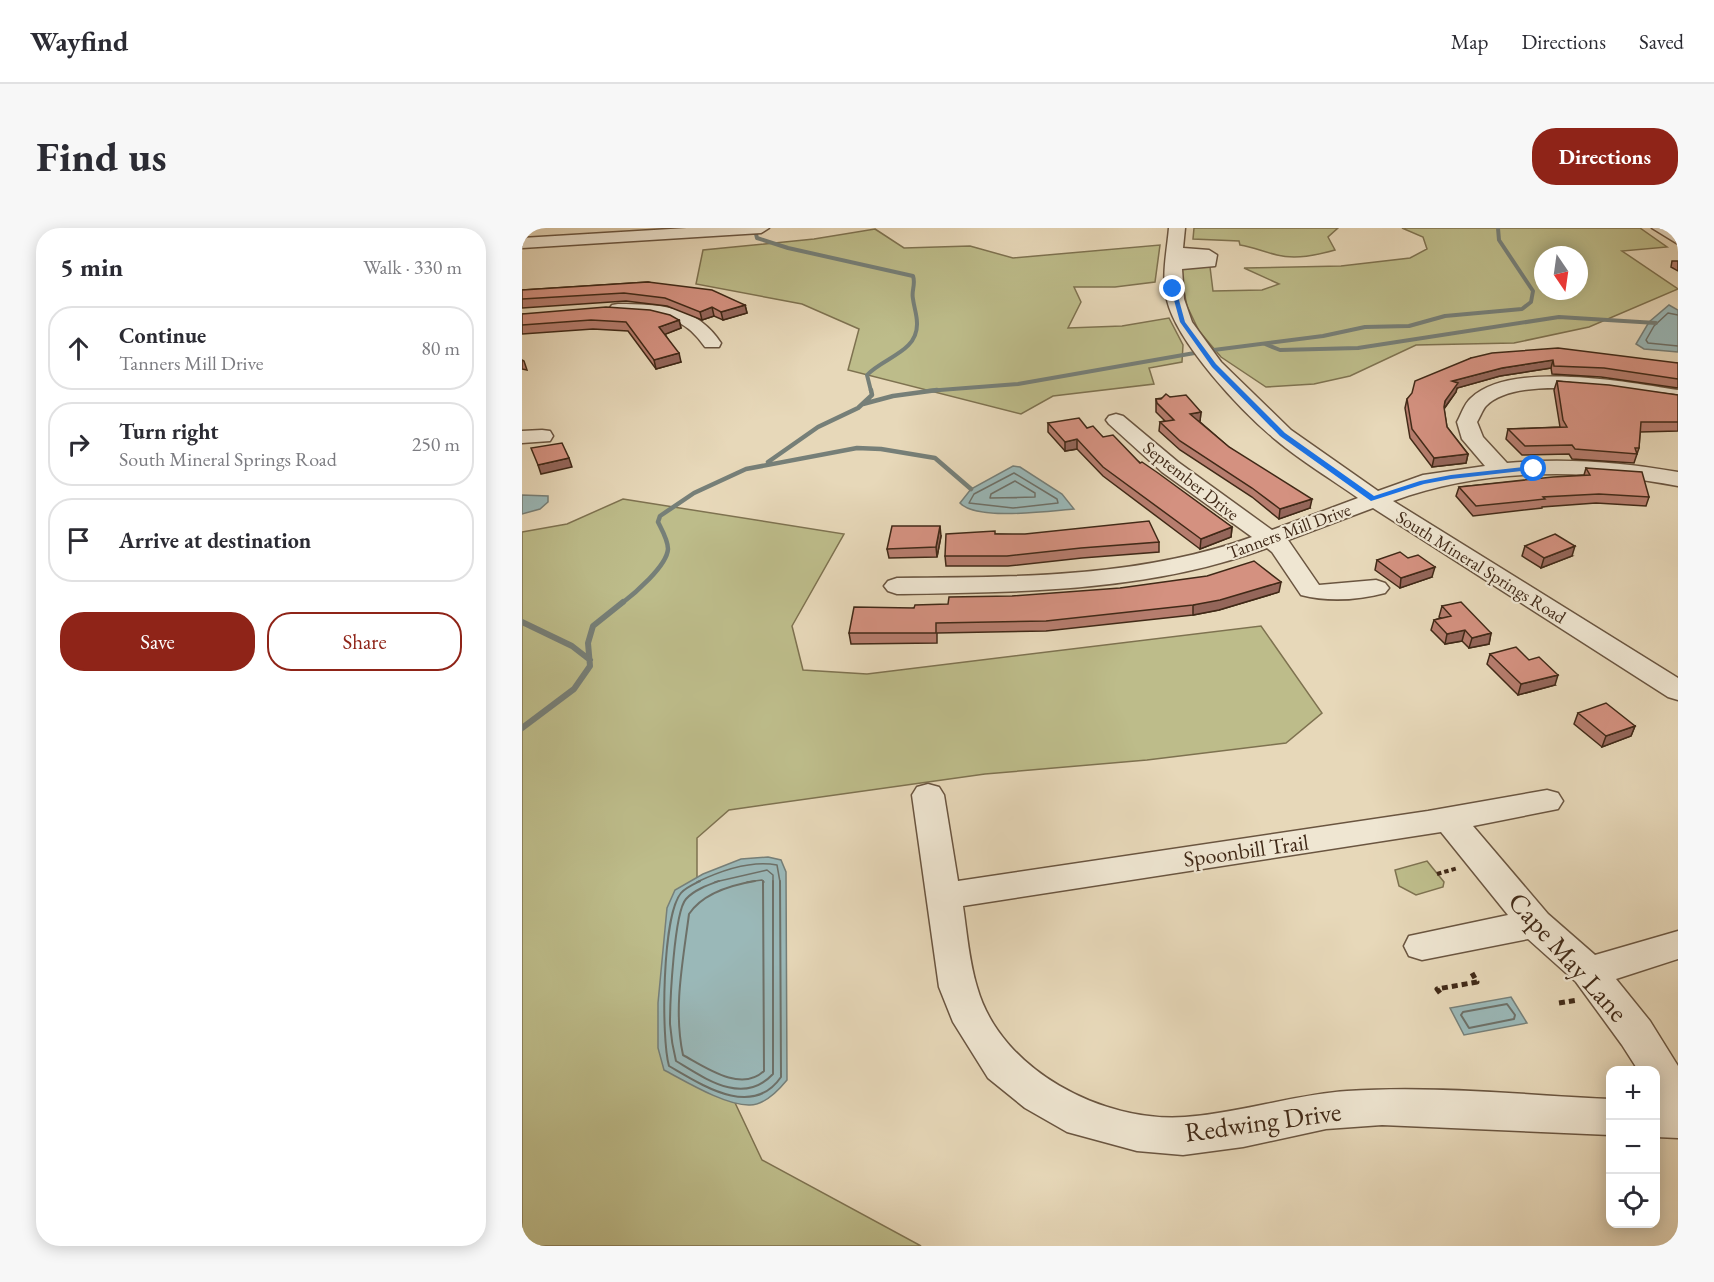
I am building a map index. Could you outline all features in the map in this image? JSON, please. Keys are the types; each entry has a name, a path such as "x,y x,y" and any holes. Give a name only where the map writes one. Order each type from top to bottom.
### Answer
{"street":[{"path":"522,243 651,232 761,228"},
{"name":"South Mineral Springs Road","path":"1177,228 1173,289 1183,322 1202,351 1283,435 1374,499 1678,691"},
{"path":"1660,228 1678,239"},
{"path":"604,310 642,310 674,315 702,328 712,343"},
{"path":"1502,472 1473,439 1467,422 1474,405 1495,391 1538,382 1575,382 1678,396"},
{"name":"September Drive","path":"1116,420 1170,466 1281,547 1310,590 1322,593 1376,588"},
{"name":"Tanners Mill Drive","path":"897,586 1031,584 1175,568 1205,561 1422,482 1451,477 1593,467 1620,468 1678,479"},
{"name":"Redwing Drive","path":"928,795 958,987 972,1022 1002,1066 1039,1095 1082,1119 1137,1132 1183,1136 1242,1128 1326,1111 1382,1107 1606,1117"},
{"name":"Spoonbill Trail","path":"944,896 1449,820 1547,801"},
{"name":"Cape May Lane","path":"1449,820 1585,986 1636,1033 1678,1101"},
{"path":"1422,946 1535,924"},
{"path":"1585,986 1678,945"},
{"path":"1660,1119 1678,1120"}],"path":[{"path":"1437,874 1458,868"},
{"path":"1440,993 1437,989 1477,982 1472,973"},
{"path":"1559,1003 1585,986"}],"shaded area":[{"path":"1194,228 1338,228 1328,237 1335,250 1292,257 1240,245 1239,241 1193,239"},
{"path":"1402,228 1640,228 1667,247 1622,251 1678,289 1589,327 1514,343 1416,345 1350,376 1314,384 1266,387 1221,357 1199,331 1187,306 1181,277 1182,266 1210,267 1213,291 1262,290 1279,284 1244,268 1341,266 1410,258 1427,249 1423,237"},
{"path":"875,229 904,248 970,246 1013,258 1160,245 1155,282 1115,287 1074,287 1081,302 1068,328 1122,326 1169,318 1183,345 1182,362 1149,368 1154,384 1053,396 1021,414 848,370 859,329 802,304 696,284 703,250 814,239"},
{"path":"623,499 844,534 792,626 803,670 867,674 1261,626 1322,713 1286,743 1147,760 985,774 729,810 697,838 697,1022 762,1160 921,1246 522,1246 522,532 567,524"},
{"path":"1427,861 1444,882 1443,887 1416,895 1399,886 1395,870"}],"water":[{"path":"1669,305 1678,310 1678,352 1644,349 1636,344 1649,322"},
{"path":"1013,466 1020,467 1062,494 1074,509 1014,514 981,512 969,509 960,503 971,489"},
{"path":"522,495 548,496 548,502 540,509 522,514"},
{"path":"768,857 781,860 786,872 787,1080 766,1100 750,1105 729,1102 664,1070 658,1048 658,1003 667,908 675,890 703,874 741,859"},
{"path":"1511,997 1527,1023 1464,1035 1450,1008"}],"building":[{"path":"648,282 712,290 745,305 721,312 712,307 700,312 665,298 624,293 522,299 522,290"},
{"path":"606,307 650,310 679,320 659,327 679,353 654,360 626,322 591,320 522,325 522,314"},
{"path":"1558,348 1678,363 1678,379 1604,368 1554,366 1553,360 1502,368 1452,381 1458,383 1445,401 1447,427 1468,454 1434,458 1412,429 1407,399 1412,393 1415,381 1471,358 1492,353"},
{"path":"1557,381 1609,385 1678,395 1678,422 1641,422 1639,448 1635,448 1637,454 1575,449 1572,445 1525,446 1508,429 1567,427 1563,420"},
{"path":"1166,394 1170,397 1186,395 1201,412 1190,414 1229,447 1312,499 1280,509 1180,441 1160,422 1174,420 1157,403 1156,399 1161,399"},
{"path":"1079,418 1087,428 1093,426 1103,437 1113,435 1140,463 1142,462 1158,473 1232,527 1201,539 1103,467 1077,439 1065,442 1048,423"},
{"path":"562,443 569,458 538,465 531,448"},
{"path":"1586,468 1642,472 1649,497 1599,494 1543,497 1545,499 1476,506 1459,487 1590,475"},
{"path":"1149,521 1159,542 1007,556 945,556 946,534 995,531 995,534 1025,534"},
{"path":"892,526 940,526 936,547 887,549"},
{"path":"1555,534 1575,546 1544,558 1525,546"},
{"path":"1400,552 1408,558 1418,555 1435,567 1401,578 1377,560"},
{"path":"1254,561 1281,582 1220,600 1193,605 1046,621 936,623 936,633 849,633 854,607 914,608 915,605 948,604 949,597 1012,596 1120,588 1207,576"},
{"path":"1461,602 1491,633 1472,638 1465,630 1447,634 1434,620 1451,616 1442,606"},
{"path":"1516,647 1529,660 1539,657 1558,675 1521,684 1490,654"},
{"path":"1606,703 1635,726 1606,736 1578,713"}],"waterway":[{"path":"933,391 1018,384 1206,351 1323,336 1365,327 1409,326 1445,316 1522,309 1531,302 1533,291 1499,240 1498,228"},
{"path":"756,234 757,238 788,248 913,276 916,333 906,347 867,375 871,391"},
{"path":"1265,344 1280,350 1358,348 1559,317 1656,323"},
{"path":"768,462 818,427 858,408 872,395 871,390"},
{"path":"927,391 933,391"},
{"path":"863,404 893,396 933,391"},
{"path":"621,604 649,579 666,556 668,546 658,522 660,516 694,493 746,469 857,448 881,449 935,458 971,489"},
{"path":"589,660 588,643 593,626 623,602"},
{"path":"522,622 572,646 589,660"},
{"path":"522,728 574,689 590,666 589,660"}],"route":[{"path":"1173,289 1183,322 1214,366 1283,435 1374,499 1422,482 1534,469"}]}
